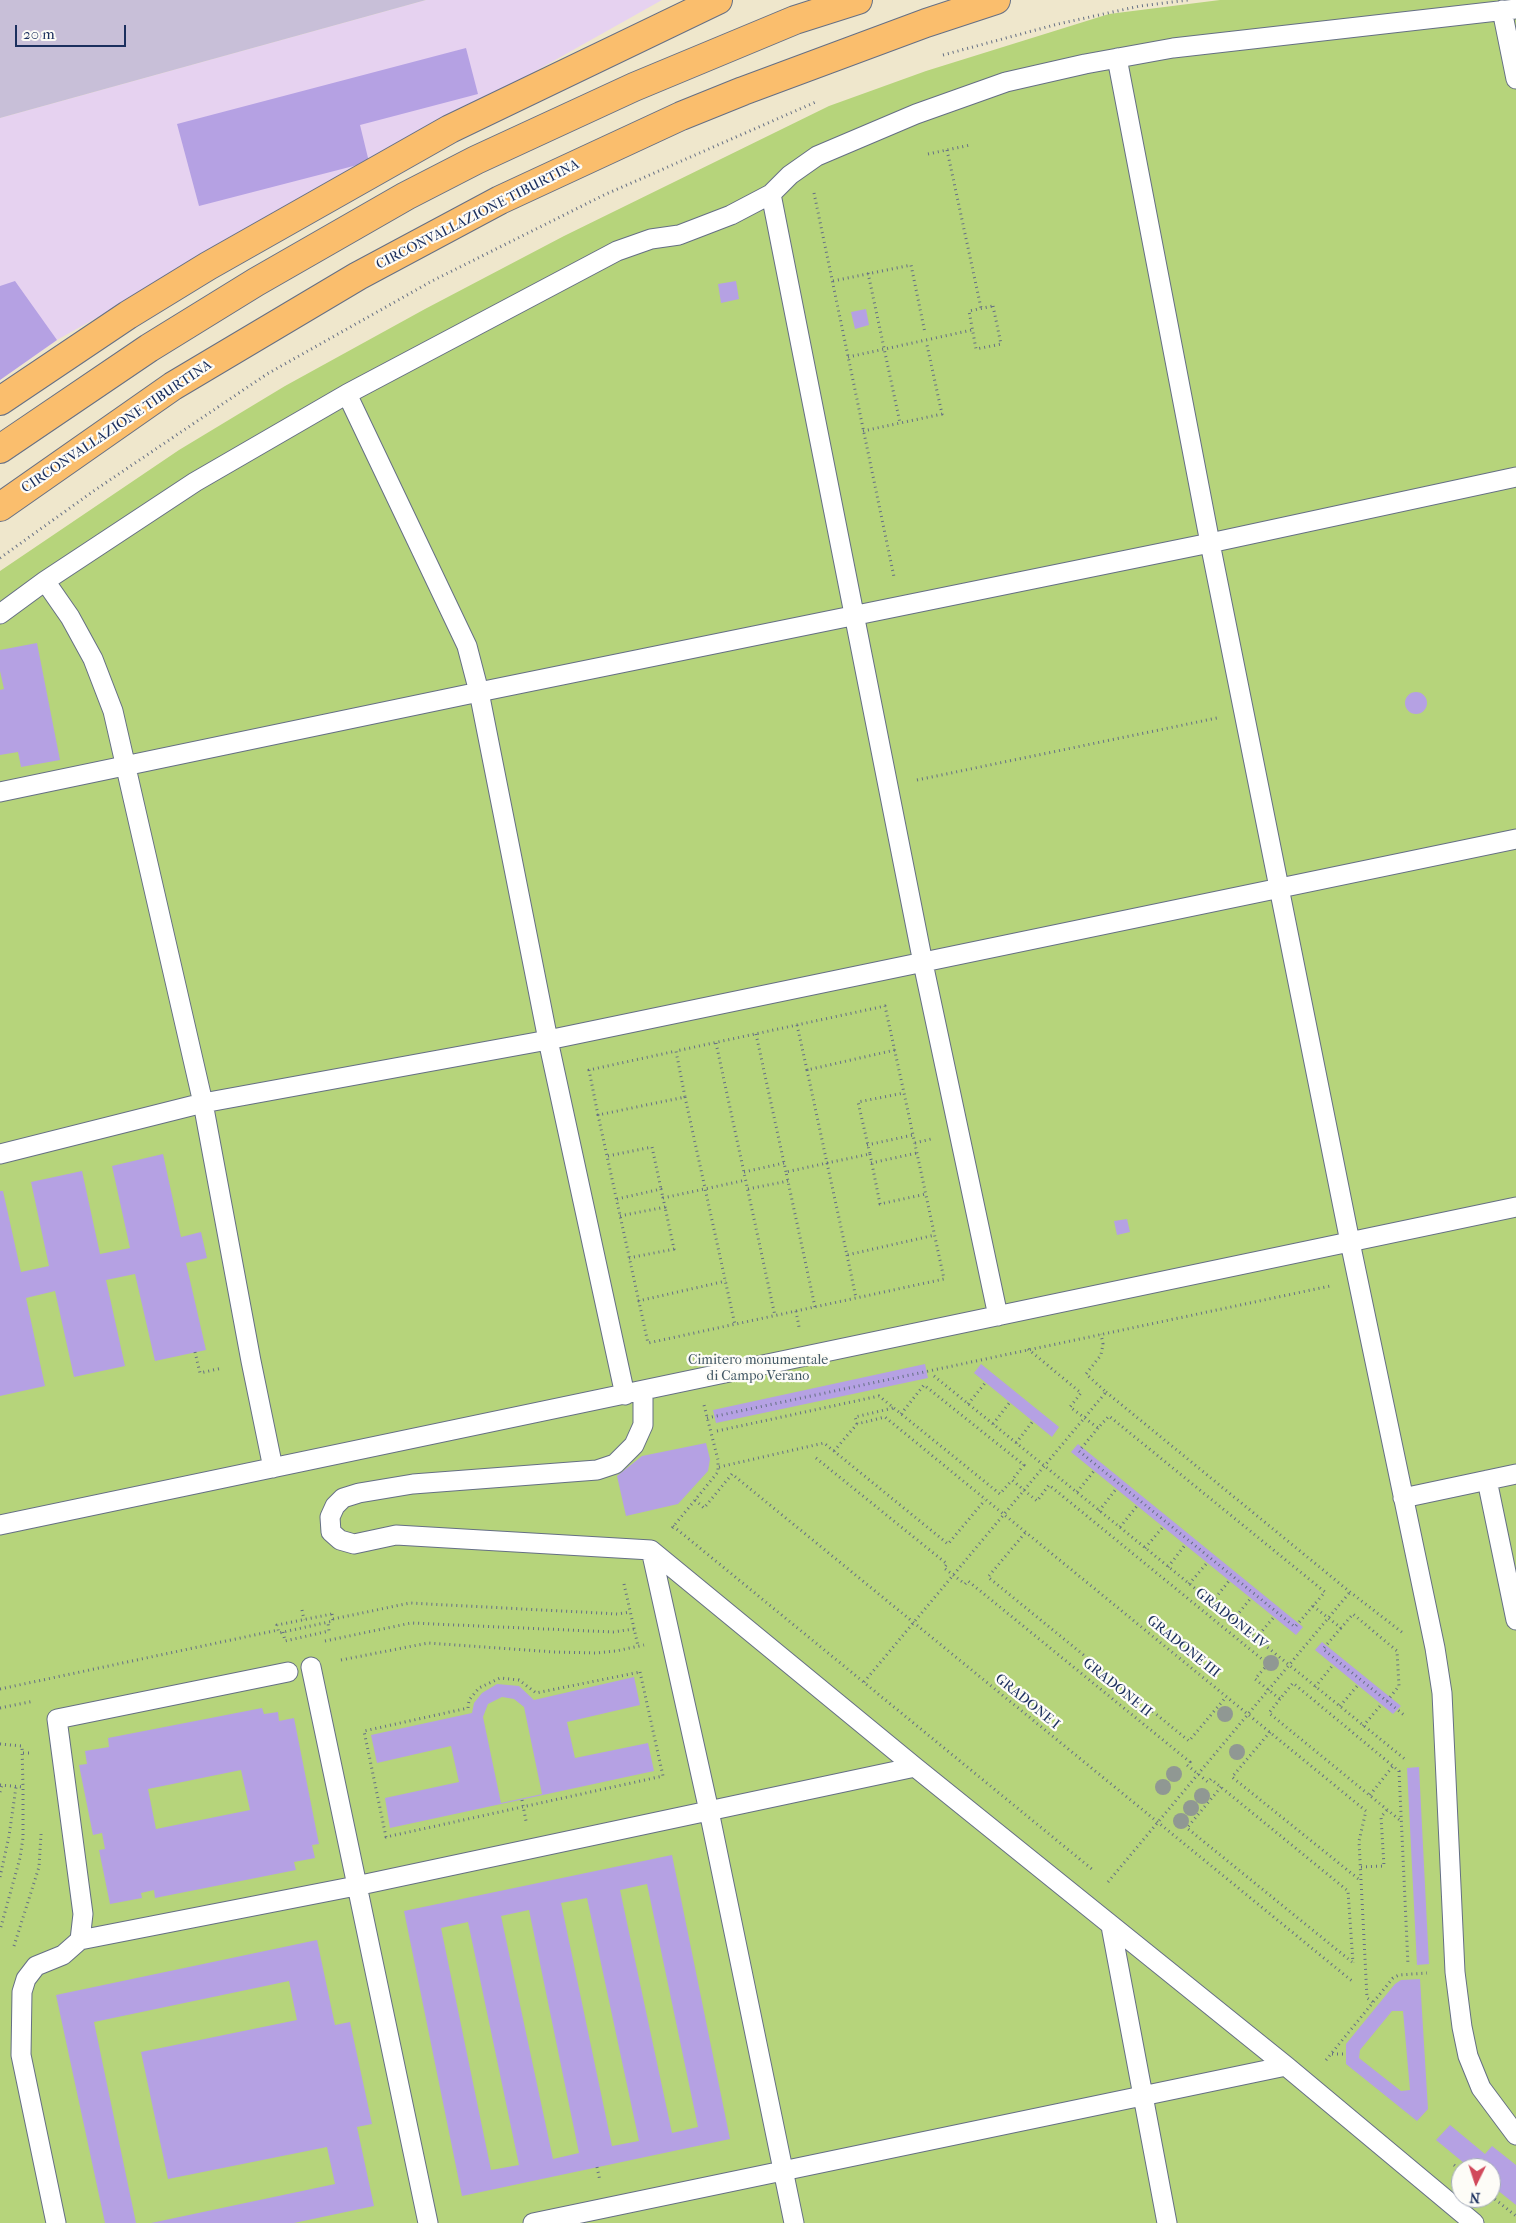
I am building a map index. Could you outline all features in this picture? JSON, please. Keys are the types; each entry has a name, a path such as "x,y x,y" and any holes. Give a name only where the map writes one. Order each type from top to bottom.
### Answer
{"highway":[{"path":"0,400 208,266 450,129 718,0"},
{"path":"0,449 149,348 272,272 406,196 476,160 634,87 795,20 838,0"},
{"path":"795,20 858,0"},
{"name":"CIRCONVALLAZIONE TIBURTINA","path":"0,507 173,386 358,276 500,200 681,116 926,22 996,0"}],"lane":[{"path":"0,614 46,581 195,482 347,394 617,251 651,239 679,235 731,215 771,194 790,175 817,156 916,114 1006,82 1173,48 1509,10 1516,79"},
{"path":"1117,58 1210,543 1357,1280 1431,1629 1442,1692 1455,1972 1462,2027 1468,2056 1481,2088 1516,2135"},
{"path":"771,194 923,963 998,1316"},
{"path":"347,394 467,646 479,692 548,1040 643,1425 634,1445 615,1464 597,1470 414,1484 359,1493 343,1498 335,1506 330,1517 329,1525 331,1532 340,1540 354,1544 396,1536 422,1536 651,1550 915,1767 1286,2066 1474,2223"},
{"path":"0,792 1210,543 1516,477"},
{"path":"46,581 70,617 93,659 113,711 203,1103 250,1361 274,1468"},
{"path":"0,1154 203,1103 548,1040 1516,840"},
{"path":"0,1526 1516,1207"},
{"path":"1403,1498 1516,1474"},
{"path":"1487,1480 1516,1620"},
{"path":"651,1550 709,1811 794,2223"},
{"path":"311,1667 428,2223"},
{"path":"80,1940 83,1914 57,1718 288,1672"},
{"path":"56,2223 21,2056 22,1992 26,1979 36,1966 63,1955 80,1940 356,1886 915,1767"},
{"path":"1111,1926 1167,2223"},
{"path":"533,2223 783,2169 1286,2066"}],"path":[{"path":"938,56 1076,20 1140,6 1188,0"},
{"path":"0,558 95,490 268,374 432,281 604,195 820,100"},
{"path":"928,154 970,145"},
{"path":"947,150 981,308"},
{"path":"808,163 894,577"},
{"path":"832,281 911,265 925,333"},
{"path":"868,274 900,423"},
{"path":"993,306 1001,344 976,350 969,311 981,308 993,306"},
{"path":"848,357 972,330"},
{"path":"864,430 942,414 927,346"},
{"path":"888,786 1244,712"},
{"path":"886,1006 944,1279 648,1342 589,1070 756,1034 886,1006"},
{"path":"798,1025 856,1298"},
{"path":"756,1034 815,1307"},
{"path":"716,1042 775,1316"},
{"path":"807,1070 895,1050"},
{"path":"676,1051 734,1324"},
{"path":"904,1093 858,1102 880,1204 926,1194"},
{"path":"598,1115 686,1097"},
{"path":"868,1145 913,1135"},
{"path":"915,1143 924,1140"},
{"path":"608,1156 652,1147 665,1207 674,1249 630,1258"},
{"path":"871,1162 917,1153"},
{"path":"786,1172 870,1154"},
{"path":"744,1172 784,1163"},
{"path":"663,1198 746,1180"},
{"path":"748,1189 788,1181"},
{"path":"616,1199 661,1189"},
{"path":"620,1216 665,1207"},
{"path":"847,1255 935,1236"},
{"path":"707,1418 1357,1280"},
{"path":"638,1301 726,1281"},
{"path":"796,1311 798,1324"},
{"path":"1101,1334 1103,1344 1101,1355 1086,1374 1401,1633 1409,1632"},
{"path":"1028,1349 1081,1393 1070,1407 1098,1428"},
{"path":"195,1352 200,1373 250,1361"},
{"path":"934,1376 1406,1760"},
{"path":"968,1404 986,1382"},
{"path":"718,1431 879,1396 901,1414 1000,1494 1024,1465 924,1385 901,1414"},
{"path":"864,1682 1106,1392"},
{"path":"670,1530 715,1478 719,1467 703,1402"},
{"path":"993,1424 1010,1402"},
{"path":"834,1451 857,1424 855,1417 894,1408"},
{"path":"1109,1416 1324,1592 1295,1627 1079,1451 1098,1428 1109,1416"},
{"name":"GRADONE III","path":"857,1424 885,1417 1366,1811 1359,1841 1367,1998 1373,2002"},
{"path":"1016,1443 1033,1421"},
{"path":"719,1467 824,1443 948,1544 985,1500"},
{"name":"GRADONE II","path":"816,1458 946,1564 944,1568 965,1584 968,1581 1190,1762 1187,1766 1208,1782 1211,1779 1221,1787 1348,1891 1353,1963 1187,1828 1221,1787"},
{"path":"1076,1492 1094,1471"},
{"name":"GRADONE I","path":"695,1500 704,1508 732,1474 1352,1981"},
{"name":"GRADONE IV","path":"1012,1480 1037,1501 1049,1486 1268,1664 1255,1679 1280,1699"},
{"path":"1099,1510 1116,1489"},
{"path":"1120,1527 1137,1506"},
{"path":"673,1526 1115,1888"},
{"path":"1145,1548 1163,1527"},
{"path":"1025,1533 988,1577 1189,1742 1226,1697"},
{"path":"1168,1567 1185,1545"},
{"path":"1189,1584 1207,1562"},
{"path":"1212,1602 1230,1581"},
{"path":"624,1584 638,1646"},
{"path":"1108,1882 1350,1592"},
{"path":"1233,1620 1251,1598"},
{"path":"0,1689 278,1630 279,1633 328,1623 333,1619 416,1603 618,1614 630,1612"},
{"path":"1312,1606 1341,1628"},
{"path":"302,1610 304,1620"},
{"path":"278,1630 277,1625 332,1614 333,1619"},
{"path":"1387,1701 1399,1686 1397,1650 1352,1614 1323,1649 1404,1715"},
{"path":"1256,1638 1274,1616"},
{"path":"283,1632 285,1641 330,1631 328,1623"},
{"path":"341,1660 428,1643 579,1652 616,1651 650,1643"},
{"path":"1315,1687 1333,1665"},
{"path":"640,1672 663,1776 523,1807 386,1836 364,1731 468,1708 472,1697 480,1688 500,1678 519,1680 536,1693 640,1672"},
{"path":"1401,1821 1269,1712 1293,1683 1399,1771 1408,1966"},
{"path":"1340,1706 1358,1686"},
{"path":"1363,1726 1381,1705"},
{"path":"651,1723 658,1721"},
{"path":"1270,1732 1232,1777 1361,1881"},
{"path":"0,1744 22,1746 23,1752 23,1838 20,1858 0,1930"},
{"path":"23,1752 33,1753 37,1757"},
{"path":"1369,1795 1393,1766"},
{"path":"0,1792 1,1785 23,1786"},
{"path":"0,1877 9,1836 16,1787"},
{"path":"522,1800 525,1816"},
{"path":"1361,1867 1384,1866 1381,1817 1387,1810"},
{"path":"13,1949 39,1867 41,1827"},
{"path":"1326,2060 1396,1976 1419,1974"},
{"path":"1318,2054 1334,2066"},
{"path":"1332,2054 1346,2054"},
{"path":"1446,2159 1451,2163"},
{"path":"597,2167 598,2174"},
{"path":"1501,2204 1516,2216"}],"shaded area":[{"path":"0,0 426,0 0,118"},
{"path":"426,0 662,0 57,340 0,380 0,118"}],"green space":[{"name":"Cimitero monumentale di Campo Verano","path":"1220,0 1516,0 1516,2223 0,2223 0,571 179,450 285,386 425,309 564,236 829,106 926,71 1109,14"}],"building":[{"path":"466,48 478,94 360,125 369,162 199,206 177,124"},
{"path":"15,281 57,340 0,380 0,286"},
{"path":"736,281 739,299 721,303 718,284"},
{"path":"866,309 869,325 855,329 851,312"},
{"path":"37,643 60,760 21,767 18,752 0,755 0,690 4,689 0,671 0,650"},
{"path":"1412,692 1420,692 1427,699 1427,707 1420,714 1412,714 1405,707 1405,699"},
{"path":"163,1154 181,1237 201,1232 207,1258 186,1263 206,1350 155,1361 135,1274 106,1280 125,1366 74,1377 55,1291 26,1298 45,1386 0,1396 0,1191 3,1191 21,1272 49,1266 31,1182 82,1171 100,1254 130,1248 112,1166"},
{"path":"1127,1219 1130,1232 1117,1235 1114,1221"},
{"path":"925,1364 928,1378 716,1423 713,1410"},
{"path":"981,1364 1059,1427 1052,1437 974,1373"},
{"path":"706,1443 710,1459 708,1471 678,1504 626,1516 617,1476 642,1456"},
{"path":"1078,1444 1303,1627 1296,1635 1071,1452"},
{"path":"1322,1642 1401,1706 1393,1714 1315,1650"},
{"path":"634,1677 640,1705 567,1722 575,1758 648,1743 654,1771 390,1828 385,1798 459,1782 451,1746 377,1763 371,1735 472,1713 474,1703 482,1693 497,1684 519,1686 534,1700","holes":["502,1697 514,1699 524,1707 542,1794 501,1803 483,1717 488,1704"]},
{"path":"262,1708 264,1714 278,1712 279,1721 294,1718 319,1844 312,1845 315,1858 294,1862 296,1870 155,1898 154,1890 141,1893 142,1898 110,1904 99,1850 105,1849 102,1833 93,1835 79,1765 87,1764 85,1751 109,1747 108,1738","holes":["241,1770 250,1810 156,1829 148,1789"]},
{"path":"1419,1767 1429,1964 1417,1965 1407,1768"},
{"path":"672,1855 730,2139 462,2196 404,1911","holes":["647,1884 698,2127 672,2133 620,1890","587,1898 639,2141 612,2146 561,1903","529,1910 579,2153 553,2159 501,1916","468,1922 519,2165 491,2170 441,1928"]},
{"path":"317,1940 335,2025 350,2022 372,2124 357,2127 374,2206 294,2223 151,2223 335,2184 327,2147 168,2179 141,2052 297,2020 289,1981 94,2022 136,2223 105,2223 56,1995"},
{"path":"1420,1979 1428,2109 1417,2121 1346,2064 1346,2044 1395,1984 1401,1980","holes":["1392,2011 1403,2011 1410,2090 1401,2091 1359,2058 1360,2050"]},
{"path":"1450,2125 1485,2154 1492,2146 1516,2165 1516,2205 1501,2193 1501,2158 1458,2158 1436,2140"}]}
